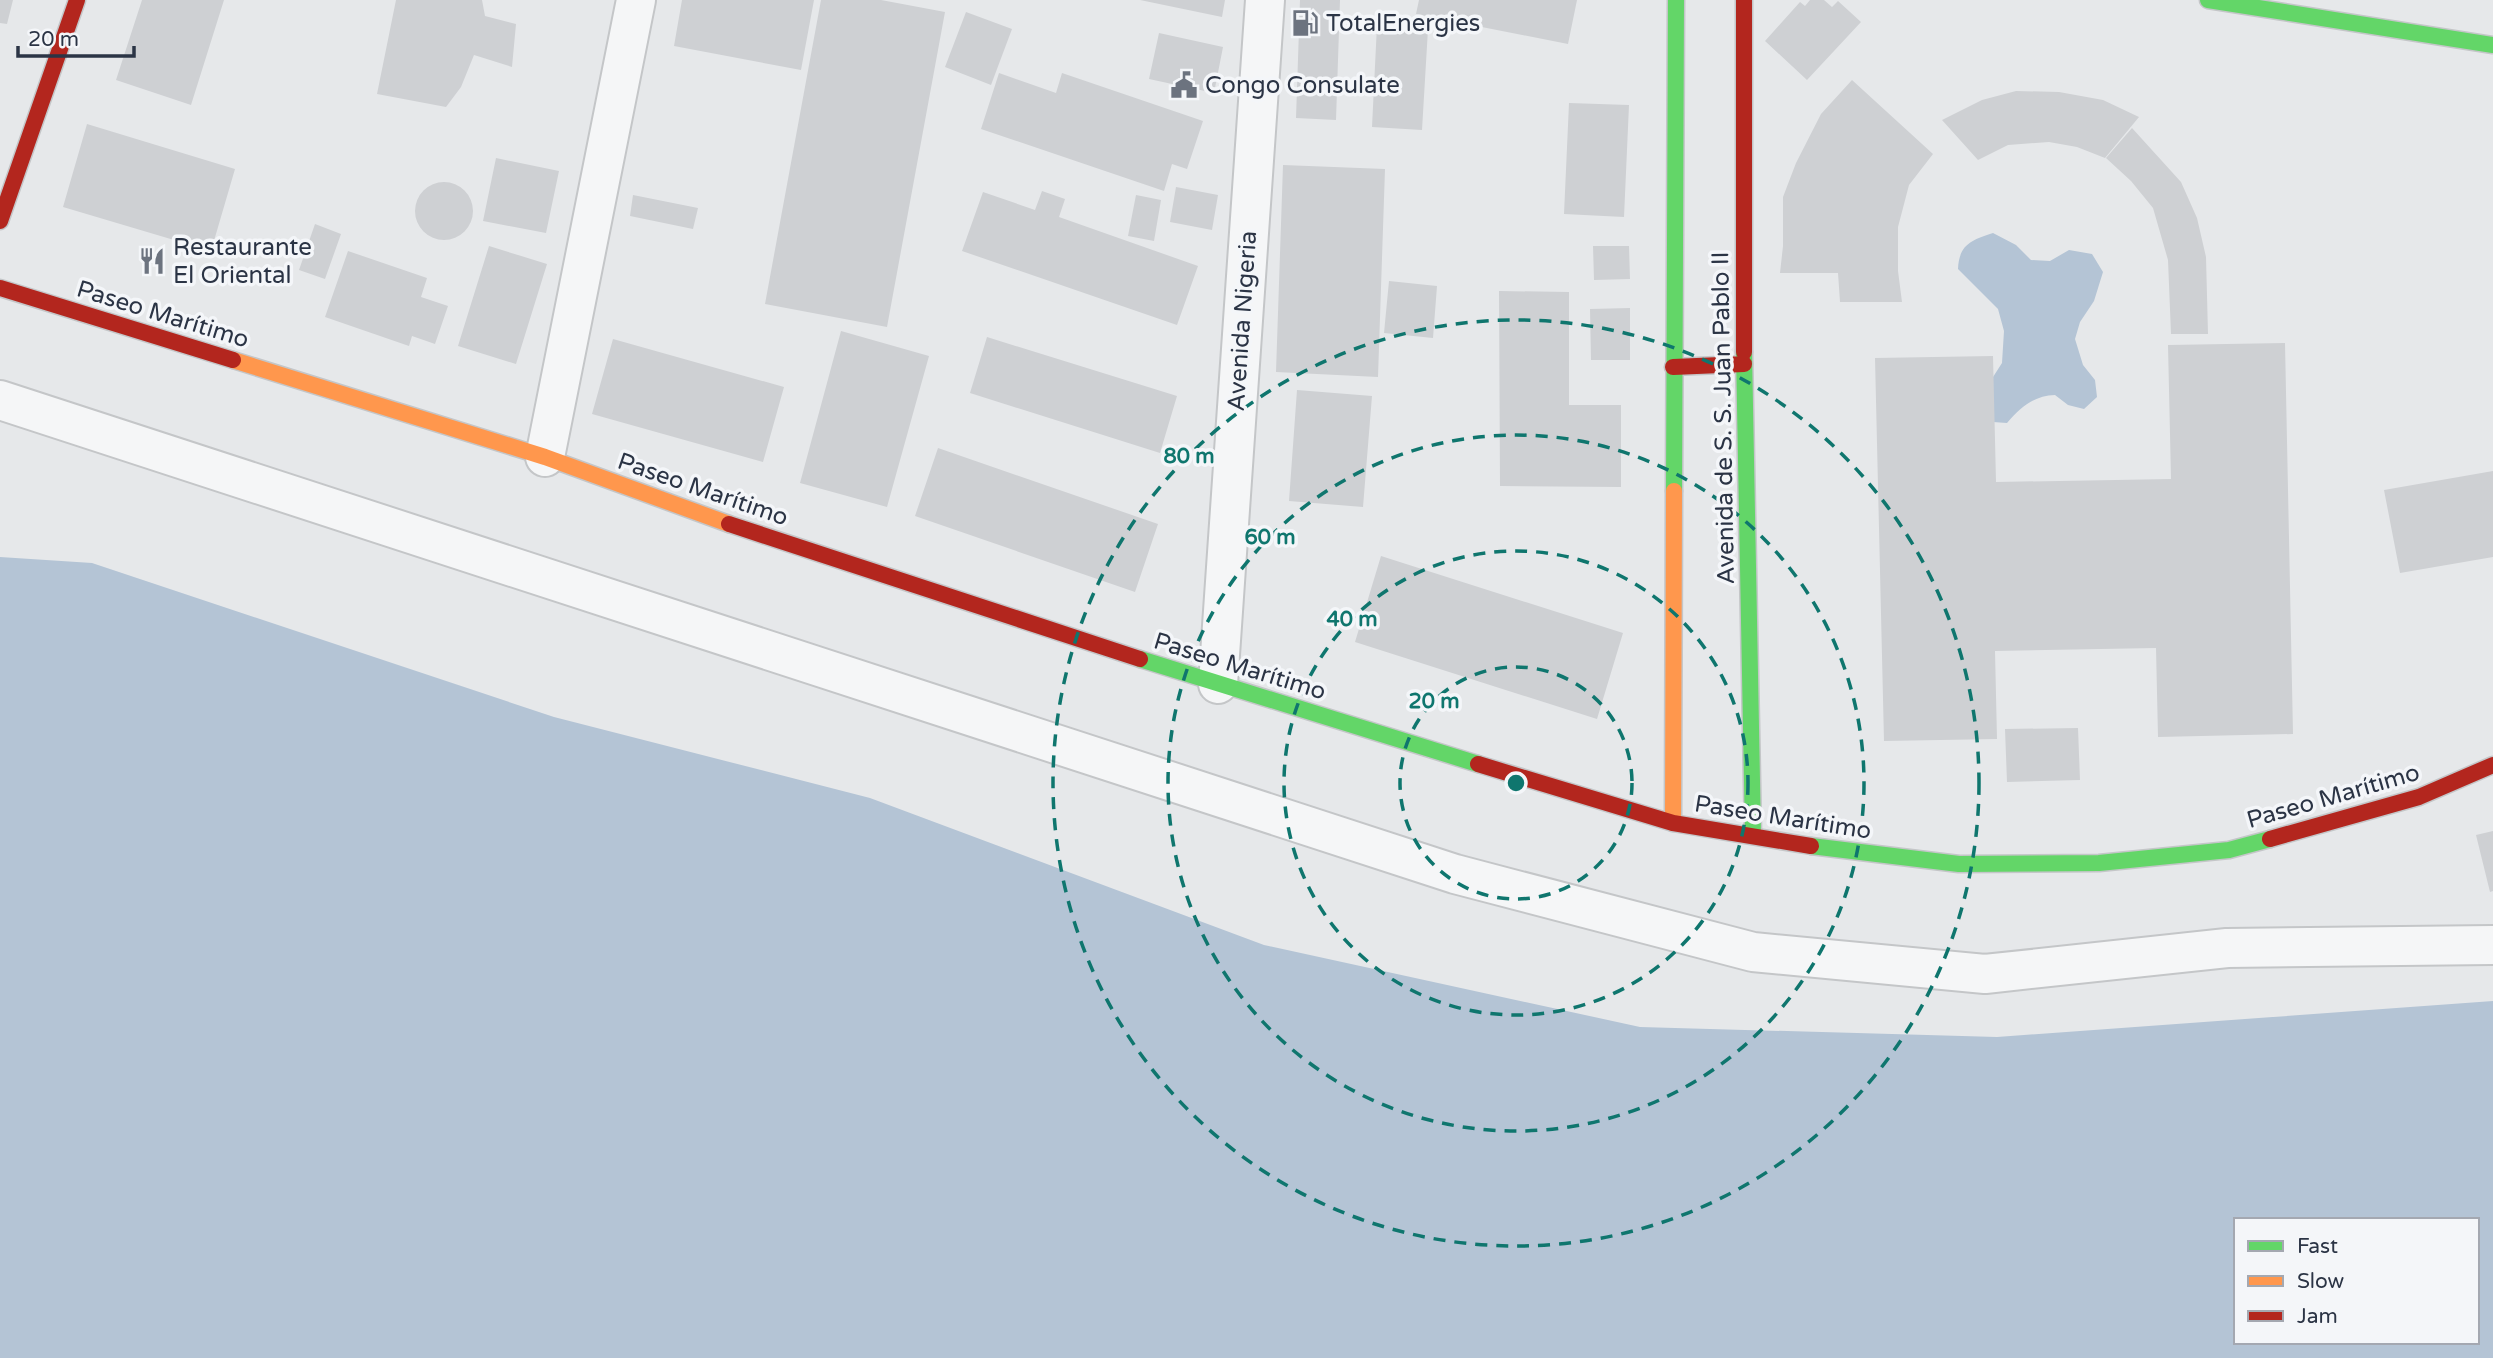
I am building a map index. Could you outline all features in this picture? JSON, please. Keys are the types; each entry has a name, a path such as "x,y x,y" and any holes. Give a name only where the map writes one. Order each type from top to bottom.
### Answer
{"street":[{"path":"0,221 77,0"},
{"path":"545,457 636,0"},
{"name":"Avenida Nigeria","path":"1217,684 1265,0"},
{"name":"Avenida de S. S. Juan Pablo II","path":"1673,823 1676,0"},
{"name":"Avenida de S. S. Juan Pablo II","path":"1744,0 1744,363 1753,835"},
{"path":"2208,0 2493,45"},
{"name":"Paseo Marítimo","path":"0,288 545,457 719,521 1217,684 1673,823 1849,852 1959,864 2099,863 2229,850 2419,797 2493,765"},
{"path":"1673,367 1744,363"},
{"path":"0,400 1455,874 1753,952 1985,974 2227,948 2493,945"}],"water":[{"path":"1993,233 2016,245 2031,260 2050,261 2069,250 2092,254 2103,272 2094,301 2080,322 2075,339 2083,365 2095,380 2097,397 2084,409 2068,405 2055,395 2047,396 2028,403 2007,423 1993,422 1975,405 2002,363 2004,331 1998,309 1958,269 1964,248"},
{"path":"0,557 92,563 554,717 870,798 1264,945 1640,1027 1997,1037 2493,1001 2493,1358 0,1358"}],"building":[{"path":"0,0 13,0 7,24 0,23"},
{"path":"142,0 224,0 191,105 116,80"},
{"path":"396,0 482,0 485,16 516,24 512,67 474,55 461,87 446,107 377,94"},
{"path":"682,0 814,0 801,70 674,46"},
{"path":"821,0 881,0 945,12 887,327 765,304"},
{"path":"1140,0 1225,0 1222,17"},
{"path":"1300,0 1340,0 1336,120 1296,118"},
{"path":"1419,0 1577,0 1568,44 1416,14"},
{"path":"1810,0 1824,0 1832,7 1838,1 1861,22 1807,80 1765,41 1800,2 1805,6"},
{"path":"966,12 1012,29 991,85 945,67"},
{"path":"1377,25 1428,29 1422,130 1372,127"},
{"path":"1159,33 1223,47 1214,93 1149,79"},
{"path":"999,73 1056,93 1062,73 1203,121 1187,169 1172,164 1164,191 981,129"},
{"path":"1852,80 1933,154 1909,185 1898,227 1898,271 1902,302 1840,302 1838,273 1780,273 1783,197 1796,163 1821,114"},
{"path":"2016,91 2059,92 2103,100 2139,117 2105,158 2077,147 2049,142 2008,145 1978,160 1942,120 1982,100"},
{"path":"1569,103 1629,105 1624,217 1564,214"},
{"path":"87,124 235,169 211,251 63,207"},
{"path":"2132,128 2181,182 2197,218 2206,257 2208,334 2171,334 2168,260 2153,208 2131,181 2106,158"},
{"path":"496,158 559,171 546,233 483,221"},
{"path":"1283,165 1385,169 1378,377 1276,372"},
{"path":"438,182 450,182 465,190 473,205 473,217 465,232 450,240 438,240 423,232 415,217 415,205 423,190"},
{"path":"1176,187 1218,195 1212,230 1170,222"},
{"path":"1042,191 1065,199 1059,217 1198,266 1177,325 962,251 983,192 1035,210"},
{"path":"633,195 698,208 693,229 630,216"},
{"path":"1136,195 1161,200 1154,241 1128,236"},
{"path":"315,224 341,234 325,279 299,270"},
{"path":"489,246 547,264 516,364 458,346"},
{"path":"1593,246 1629,246 1630,279 1594,280"},
{"path":"348,251 427,278 421,297 448,306 435,344 412,336 409,346 325,317"},
{"path":"1389,281 1437,286 1433,338 1384,333"},
{"path":"1499,291 1569,292 1569,405 1621,405 1621,487 1500,486"},
{"path":"1630,308 1630,360 1591,360 1590,309"},
{"path":"841,331 929,356 887,507 800,483"},
{"path":"987,337 1177,396 1160,453 970,393"},
{"path":"613,339 784,387 763,462 592,414"},
{"path":"2285,343 2293,734 2158,737 2156,648 1995,651 1997,739 1884,741 1875,358 1993,356 1996,482 2171,479 2168,345"},
{"path":"1297,390 1372,396 1363,507 1289,501"},
{"path":"938,448 1158,524 1135,592 915,516"},
{"path":"2493,471 2493,557 2400,573 2384,490"},
{"path":"1381,556 1623,633 1597,719 1355,642"},
{"path":"2078,728 2080,780 2007,782 2005,729"},
{"path":"2493,831 2493,891 2490,892 2476,835"}],"traffic: fast":[{"path":"1674,491 1676,0"},
{"path":"2208,0 2493,45"},
{"path":"1744,352 1753,835"},
{"path":"1140,659 1478,764"},
{"path":"1811,846 1959,864 2099,863 2229,850 2270,839"}],"traffic: slow":[{"path":"233,360 545,457 729,524"},
{"path":"1673,823 1674,491"}],"traffic: jam":[{"path":"0,221 77,0"},
{"path":"1744,0 1744,352"},
{"path":"0,288 233,360"},
{"path":"1673,367 1744,364"},
{"path":"729,524 1140,659"},
{"path":"1478,764 1673,823 1811,846"},
{"path":"2270,839 2419,797 2493,765"}],"place":[{"name":"TotalEnergies","path":"1305,23"},
{"name":"Congo Consulate","path":"1184,85"},
{"name":"Restaurante El Oriental","path":"152,261"}]}
